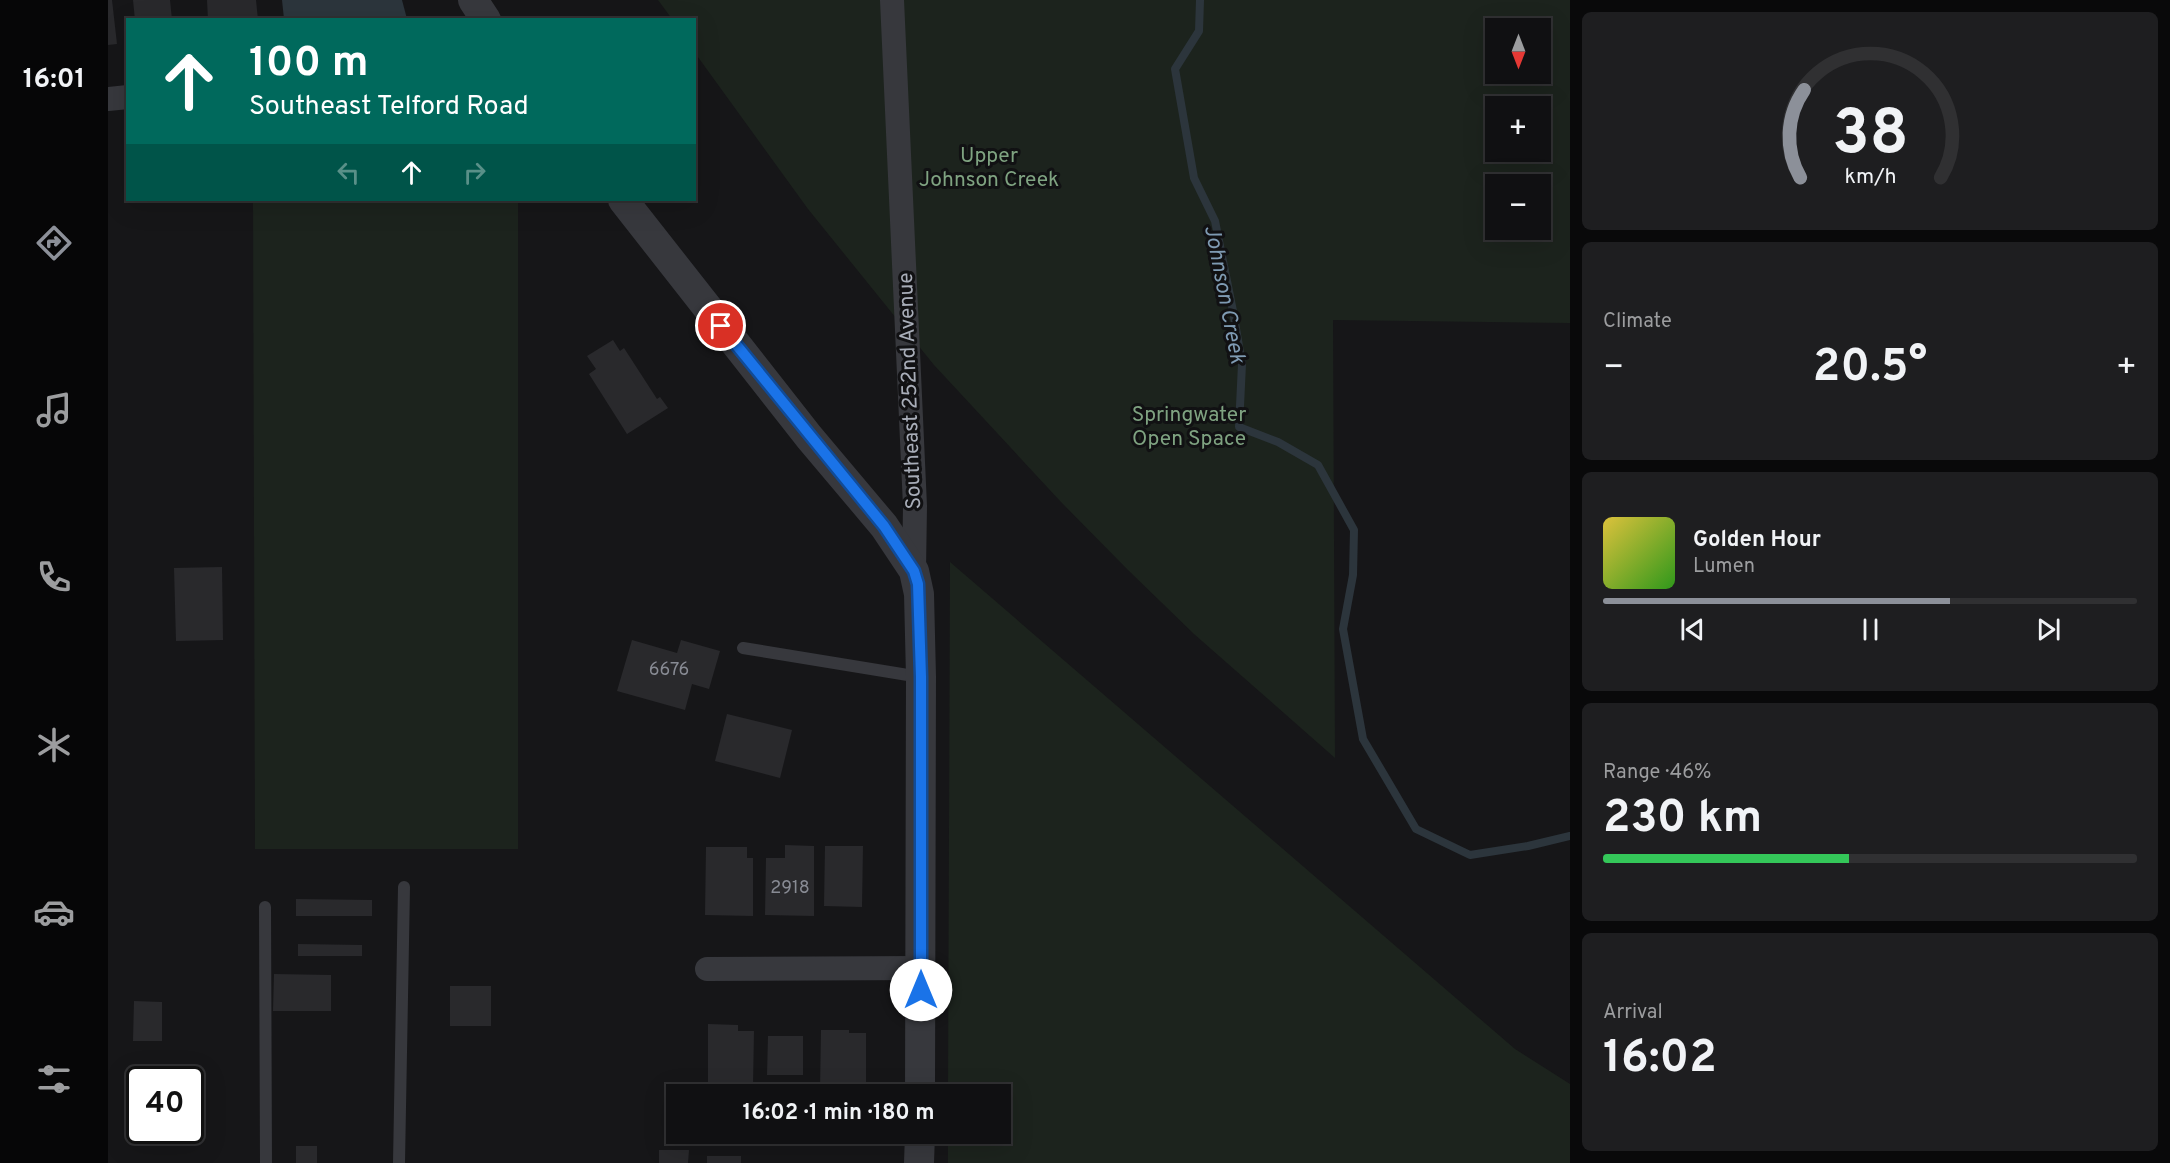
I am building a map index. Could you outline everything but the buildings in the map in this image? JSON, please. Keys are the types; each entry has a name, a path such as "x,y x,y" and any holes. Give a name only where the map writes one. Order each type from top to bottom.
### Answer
{"street":[{"path":"473,0 485,18"},
{"name":"Southeast 252nd Avenue","path":"892,0 915,506 914,571 919,594 921,677 920,1084"},
{"path":"108,99 126,97"},
{"path":"624,201 787,409 884,526 914,571"},
{"path":"707,969 921,968"},
{"path":"919,1163 920,1144"}],"lane":[{"path":"743,648 921,677"},
{"path":"399,1163 404,888"},
{"path":"266,907 266,1163"}],"green space":[{"name":"Upper Johnson Creek","path":"658,0 1570,0 1570,323 1333,320 1335,758 1194,634 1127,569 1061,502 934,365 808,209 696,54 696,18 671,18"},
{"path":"253,201 518,201 518,849 255,849"},
{"path":"950,562 1515,1049 1570,1084 1570,1163 948,1163 948,1144 1011,1144 1011,1084 948,1084"}],"shaded area":[{"path":"282,0 402,0 407,18 284,18"}],"waterway":[{"name":"Johnson Creek","path":"1200,0 1199,31 1175,69 1194,178 1215,221 1233,311 1242,364 1239,427 1278,442 1318,465 1354,530 1353,575 1343,629 1363,739 1416,829 1470,855 1528,846 1570,836"}],"route":[{"path":"721,326 809,437 884,526 914,571 918,584 921,677 921,990"}],"park label":[{"name":"Springwater Open Space","path":"1189,426"}]}
